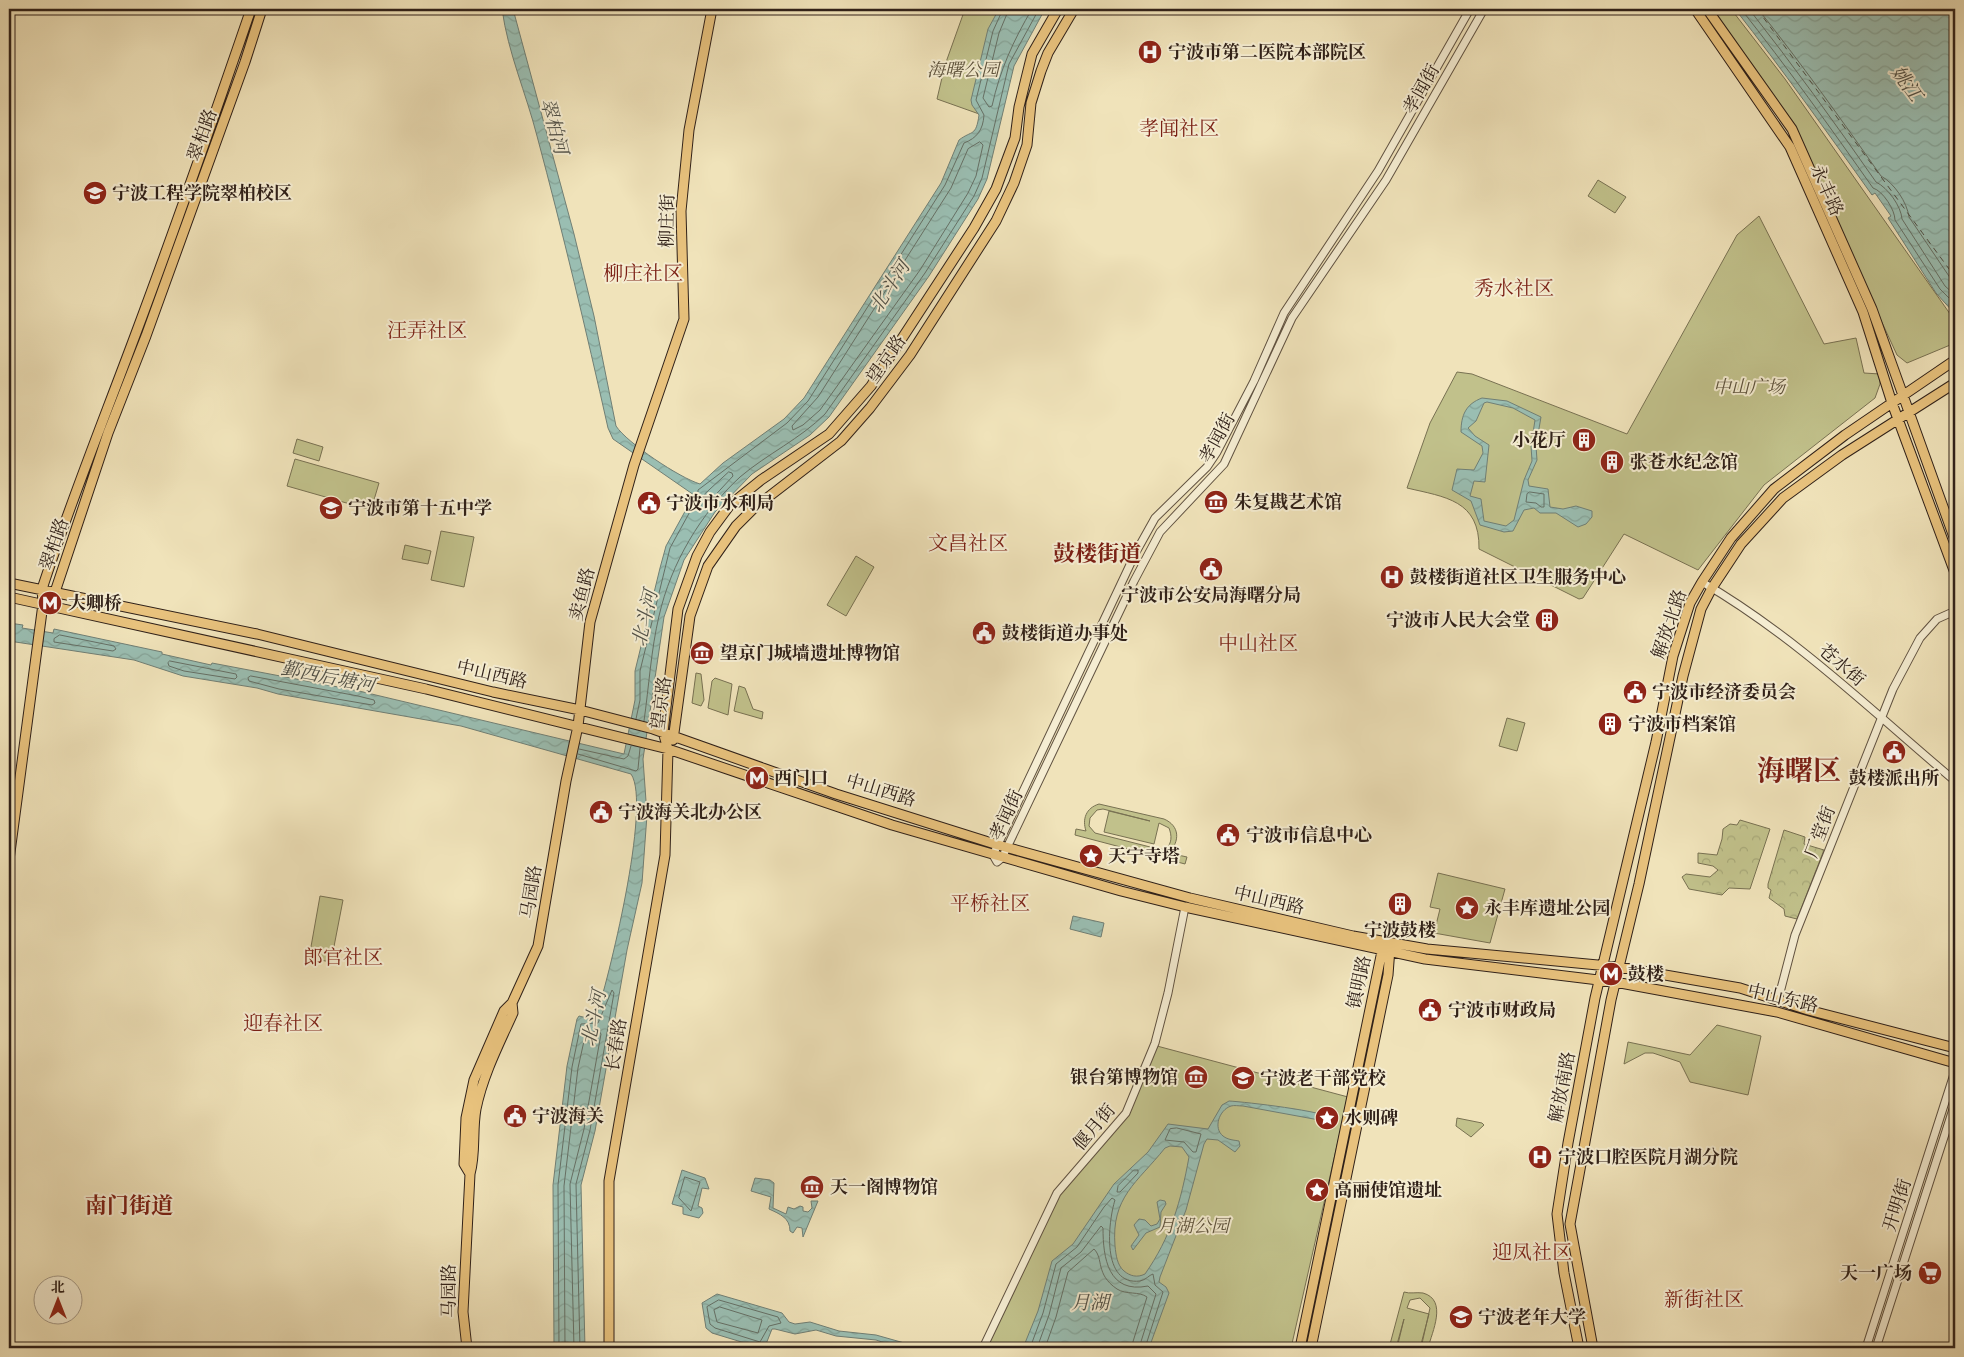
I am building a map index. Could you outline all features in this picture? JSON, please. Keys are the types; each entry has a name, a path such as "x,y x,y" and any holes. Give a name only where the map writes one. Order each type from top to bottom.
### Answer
{"main road":[{"name":"翠柏路","path":"43,604 42,589 69,505 136,333 220,102 251,9"},
{"name":"翠柏路","path":"43,604 55,592 108,433 150,327 245,62 262,9"},
{"name":"柳庄街","path":"634,465 684,319 681,211 689,130 703,67 712,9"},
{"name":"望京路","path":"668,749 663,732 678,609 697,556 730,505 761,480 830,434 871,386 974,228 996,189 1015,138 1019,107 1032,54 1058,9"},
{"name":"望京路","path":"668,749 675,736 690,616 708,566 736,526 754,508 841,441 870,408 910,355 996,221 1014,183 1027,145 1031,103 1041,70 1048,53 1074,9"},
{"name":"永丰路","path":"1695,9 1790,147 1862,312 1892,403 1955,573"},
{"name":"永丰路","path":"1707,9 1792,129 1872,309 1955,540"},
{"name":"解放北路","path":"1600,980 1654,751 1673,656 1690,603 1702,582 1731,538 1774,489 1807,463 1955,360"},
{"name":"解放北路","path":"1615,982 1639,884 1695,626 1712,588 1741,544 1783,498 1842,455 1955,383"},
{"name":"卖鱼路","path":"577,730 590,622 634,465"},
{"name":"中山西路","path":"9,583 257,634 653,729 836,794 1002,846 1190,898 1389,943 1499,957 1603,966"},
{"name":"中山西路","path":"9,597 426,688 577,730 651,744 873,818 998,856 1186,907 1387,952 1462,965 1600,980"},
{"path":"9,860 43,604"},
{"name":"马园路","path":"467,1348 463,1312 470,1174 473,1162 476,1112 484,1079 513,1013 512,1003 538,946 566,781 577,730"},
{"name":"长春路","path":"609,1348 609,1181 665,855 668,749"},
{"name":"镇明路","path":"1300,1348 1389,943"},
{"name":"镇明路","path":"1311,1348 1387,952"},
{"name":"中山东路","path":"1603,966 1619,967 1740,988 1955,1048"},
{"name":"中山东路","path":"1600,980 1699,996 1800,1017 1955,1062"},
{"name":"解放南路","path":"1579,1348 1564,1273 1557,1214 1568,1143 1600,980"},
{"name":"解放南路","path":"1593,1348 1570,1224 1615,982"}],"street":[{"name":"孝闻街","path":"998,856 1136,552 1155,518 1207,468 1217,452 1254,381 1284,314 1378,171 1470,9"},
{"name":"孝闻街","path":"1002,846 1160,532 1224,464 1292,318 1386,180 1484,9"},
{"name":"苍水街","path":"1702,582 1784,636 1829,672 1880,719 1955,781"},
{"name":"厂堂街","path":"1778,1000 1795,935 1880,719 1907,660 1920,638 1937,619 1955,611"},
{"name":"偃月街","path":"983,1348 1057,1193 1126,1113 1155,1043 1168,993 1186,907"},
{"name":"开明街","path":"1866,1348 1955,1071"},
{"name":"开明街","path":"1876,1348 1955,1103"}],"green space":[{"name":"海曙公园","path":"965,9 1006,9 982,115 937,99 945,65"},
{"path":"1709,9 1731,9 1785,79 1955,321 1955,343 1907,363 1897,355 1797,138"},
{"path":"1598,180 1626,197 1615,213 1588,196"},
{"name":"中山广场","path":"1759,216 1824,344 1856,338 1864,373 1880,374 1880,384 1875,398 1764,485 1698,570 1624,534 1583,598 1579,599 1479,549 1478,533 1474,520 1458,504 1447,498 1407,488 1430,423 1457,372 1472,374 1627,434 1737,235"},
{"path":"297,439 323,447 319,461 293,453"},
{"path":"295,459 379,483 371,510 287,486"},
{"path":"441,531 474,537 464,587 431,580"},
{"path":"405,545 431,551 428,564 402,559"},
{"path":"856,556 874,567 846,616 827,605"},
{"path":"696,673 701,674 704,700 701,706 692,703"},
{"path":"715,678 732,684 728,715 708,708 712,681"},
{"path":"739,686 745,688 753,709 763,712 762,719 734,711"},
{"path":"1507,718 1525,723 1517,751 1499,746"},
{"path":"1099,804 1164,819 1169,822 1177,834 1175,844 1169,853 1187,857 1185,864 1075,835 1076,829 1086,831 1086,814","holes":["1103,809 1150,821 1109,811 1104,832 1154,844 1159,823 1169,828 1170,831 1170,842 1166,849 1158,849 1095,833 1089,826 1090,818 1097,810"]},
{"path":"1740,820 1770,829 1750,889 1729,888 1722,895 1689,889 1682,877 1686,874 1710,877 1718,870 1713,866 1698,863 1698,853 1717,855 1723,829 1730,824 1737,825"},
{"path":"1784,830 1805,837 1804,844 1824,850 1797,919 1785,916 1784,909 1769,898 1771,890 1768,888 1768,884"},
{"name":"永丰库遗址公园","path":"1438,873 1505,889 1490,943 1434,933 1440,909 1430,907"},
{"path":"320,896 343,900 331,962 309,958"},
{"path":"1717,1025 1761,1036 1748,1095 1690,1082 1680,1062 1653,1053 1645,1053 1624,1064 1628,1042 1690,1055"},
{"name":"月湖公园","path":"1157,1046 1348,1097 1291,1348 987,1348 1059,1194 1127,1114"},
{"path":"1457,1118 1484,1125 1471,1137 1456,1126"},
{"path":"1404,1292 1423,1293 1431,1297 1435,1302 1437,1309 1435,1325 1428,1348 1421,1348 1427,1323 1420,1348 1397,1348 1404,1319 1396,1348 1389,1348","holes":["1420,1298 1430,1308 1429,1314 1407,1308 1410,1300"]}],"water":[{"name":"北斗河","path":"502,9 513,9 574,234 594,316 616,426 631,441 655,459 680,475 700,484 723,463 784,419 804,398 941,183 959,140 975,130 979,115 971,100 988,29 999,9 1045,9 1014,66 987,179 978,199 929,276 829,417 810,435 752,474 715,512 684,560 664,617 643,759 647,815 642,883 627,950 595,1131 581,1185 585,1348 554,1348 553,1185 567,1066 577,1019 579,1016 595,1020 609,970 626,894 636,820 636,792 631,774 461,726 183,676 134,660 9,641 9,623 23,625 22,628 53,633 54,629 162,652 162,654 211,665 212,663 359,691 624,754 635,700 635,671 660,568 666,546 694,495 613,439 608,428 556,209 533,120 508,41"},
{"name":"姚江","path":"1735,9 1955,9 1955,314 1936,293 1888,218 1891,216 1875,193 1872,195"},
{"path":"1482,398 1507,401 1541,417 1536,446 1537,460 1528,480 1529,486 1548,489 1550,507 1563,509 1576,506 1592,511 1592,517 1586,524 1578,527 1556,513 1540,513 1534,508 1524,510 1513,531 1504,532 1480,525 1471,501 1452,490 1457,469 1474,470 1483,453 1482,446 1461,432 1465,411","holes":["1484,403 1513,408 1535,420 1531,446 1532,461 1524,480 1514,520 1506,526 1484,521 1481,499 1470,496 1474,481 1485,482 1489,445 1475,436 1468,428 1476,421"]},
{"path":"1073,916 1104,923 1101,937 1070,929"},
{"name":"月湖","path":"1229,1101 1284,1107 1328,1116 1334,1119 1334,1122 1243,1106 1227,1108 1221,1115 1218,1128 1223,1136 1239,1141 1240,1146 1235,1152 1218,1140 1207,1139 1204,1144 1186,1210 1160,1277 1159,1282 1166,1287 1169,1293 1149,1348 1023,1348 1038,1311 1052,1261 1073,1244 1114,1184 1148,1152 1168,1124 1208,1129 1222,1105","holes":["1170,1146 1182,1147 1189,1157 1174,1218 1162,1246 1145,1274 1139,1276 1131,1275 1124,1271 1117,1260 1115,1249 1117,1215 1128,1192 1165,1148"]},
{"path":"682,1170 705,1178 709,1189 702,1188 698,1206 702,1208 703,1213 699,1218 683,1214 683,1207 672,1204"},
{"path":"755,1178 770,1180 774,1183 773,1208 786,1214 788,1207 794,1209 800,1206 803,1207 803,1211 808,1212 812,1208 811,1201 818,1201 803,1237 802,1228 797,1227 793,1233 790,1231 790,1227 784,1217 769,1209 771,1197 751,1191"},
{"path":"1160,1200 1165,1201 1166,1204 1161,1212 1160,1227 1146,1233 1133,1250 1131,1246 1139,1235 1134,1225 1139,1219 1145,1220 1151,1226 1157,1224 1160,1219 1157,1202"},
{"path":"717,1294 782,1313 789,1322 795,1324 810,1322 839,1331 876,1335 922,1348 901,1348 876,1340 836,1336 816,1330 795,1334 775,1329 772,1329 766,1344 758,1347 712,1333 706,1328 702,1303"}],"ferry route":[{"path":"1757,9 1955,277"}],"place":[{"name":"宁波市第二医院本部院区","path":"1150,52"},
{"name":"宁波工程学院翠柏校区","path":"95,193"},
{"name":"小花厅","path":"1584,440"},
{"name":"张苍水纪念馆","path":"1612,462"},
{"name":"朱复戡艺术馆","path":"1216,502"},
{"name":"宁波市水利局","path":"649,503"},
{"name":"宁波市第十五中学","path":"331,508"},
{"name":"宁波市公安局海曙分局","path":"1211,569"},
{"name":"鼓楼街道社区卫生服务中心","path":"1392,577"},
{"name":"大卿桥","path":"50,603"},
{"name":"宁波市人民大会堂","path":"1547,620"},
{"name":"鼓楼街道办事处","path":"984,633"},
{"name":"望京门城墙遗址博物馆","path":"702,653"},
{"name":"宁波市经济委员会","path":"1635,692"},
{"name":"宁波市档案馆","path":"1610,724"},
{"name":"鼓楼派出所","path":"1894,752"},
{"name":"西门口","path":"757,778"},
{"name":"宁波海关北办公区","path":"601,812"},
{"name":"宁波市信息中心","path":"1228,835"},
{"name":"天宁寺塔","path":"1091,856"},
{"name":"宁波鼓楼","path":"1400,904"},
{"name":"永丰库遗址公园","path":"1467,908"},
{"name":"鼓楼","path":"1611,974"},
{"name":"宁波市财政局","path":"1430,1010"},
{"name":"银台第博物馆","path":"1196,1077"},
{"name":"宁波老干部党校","path":"1243,1078"},
{"name":"宁波海关","path":"515,1116"},
{"name":"水则碑","path":"1327,1118"},
{"name":"宁波口腔医院月湖分院","path":"1540,1157"},
{"name":"天一阁博物馆","path":"812,1187"},
{"name":"高丽使馆遗址","path":"1317,1190"},
{"name":"天一广场","path":"1930,1273"},
{"name":"宁波老年大学","path":"1461,1317"}],"district":[{"name":"孝闻社区","path":"1179,128"},
{"name":"柳庄社区","path":"643,273"},
{"name":"秀水社区","path":"1514,288"},
{"name":"汪弄社区","path":"427,330"},
{"name":"文昌社区","path":"968,543"},
{"name":"鼓楼街道","path":"1097,553"},
{"name":"中山社区","path":"1258,643"},
{"name":"海曙区","path":"1799,770"},
{"name":"平桥社区","path":"990,903"},
{"name":"郎官社区","path":"343,957"},
{"name":"迎春社区","path":"283,1023"},
{"name":"南门街道","path":"129,1205"},
{"name":"迎凤社区","path":"1532,1252"},
{"name":"新街社区","path":"1704,1299"}],"water label":[{"name":"翠柏河","path":"555,126"},
{"name":"鄞西后塘河","path":"328,676"}]}
